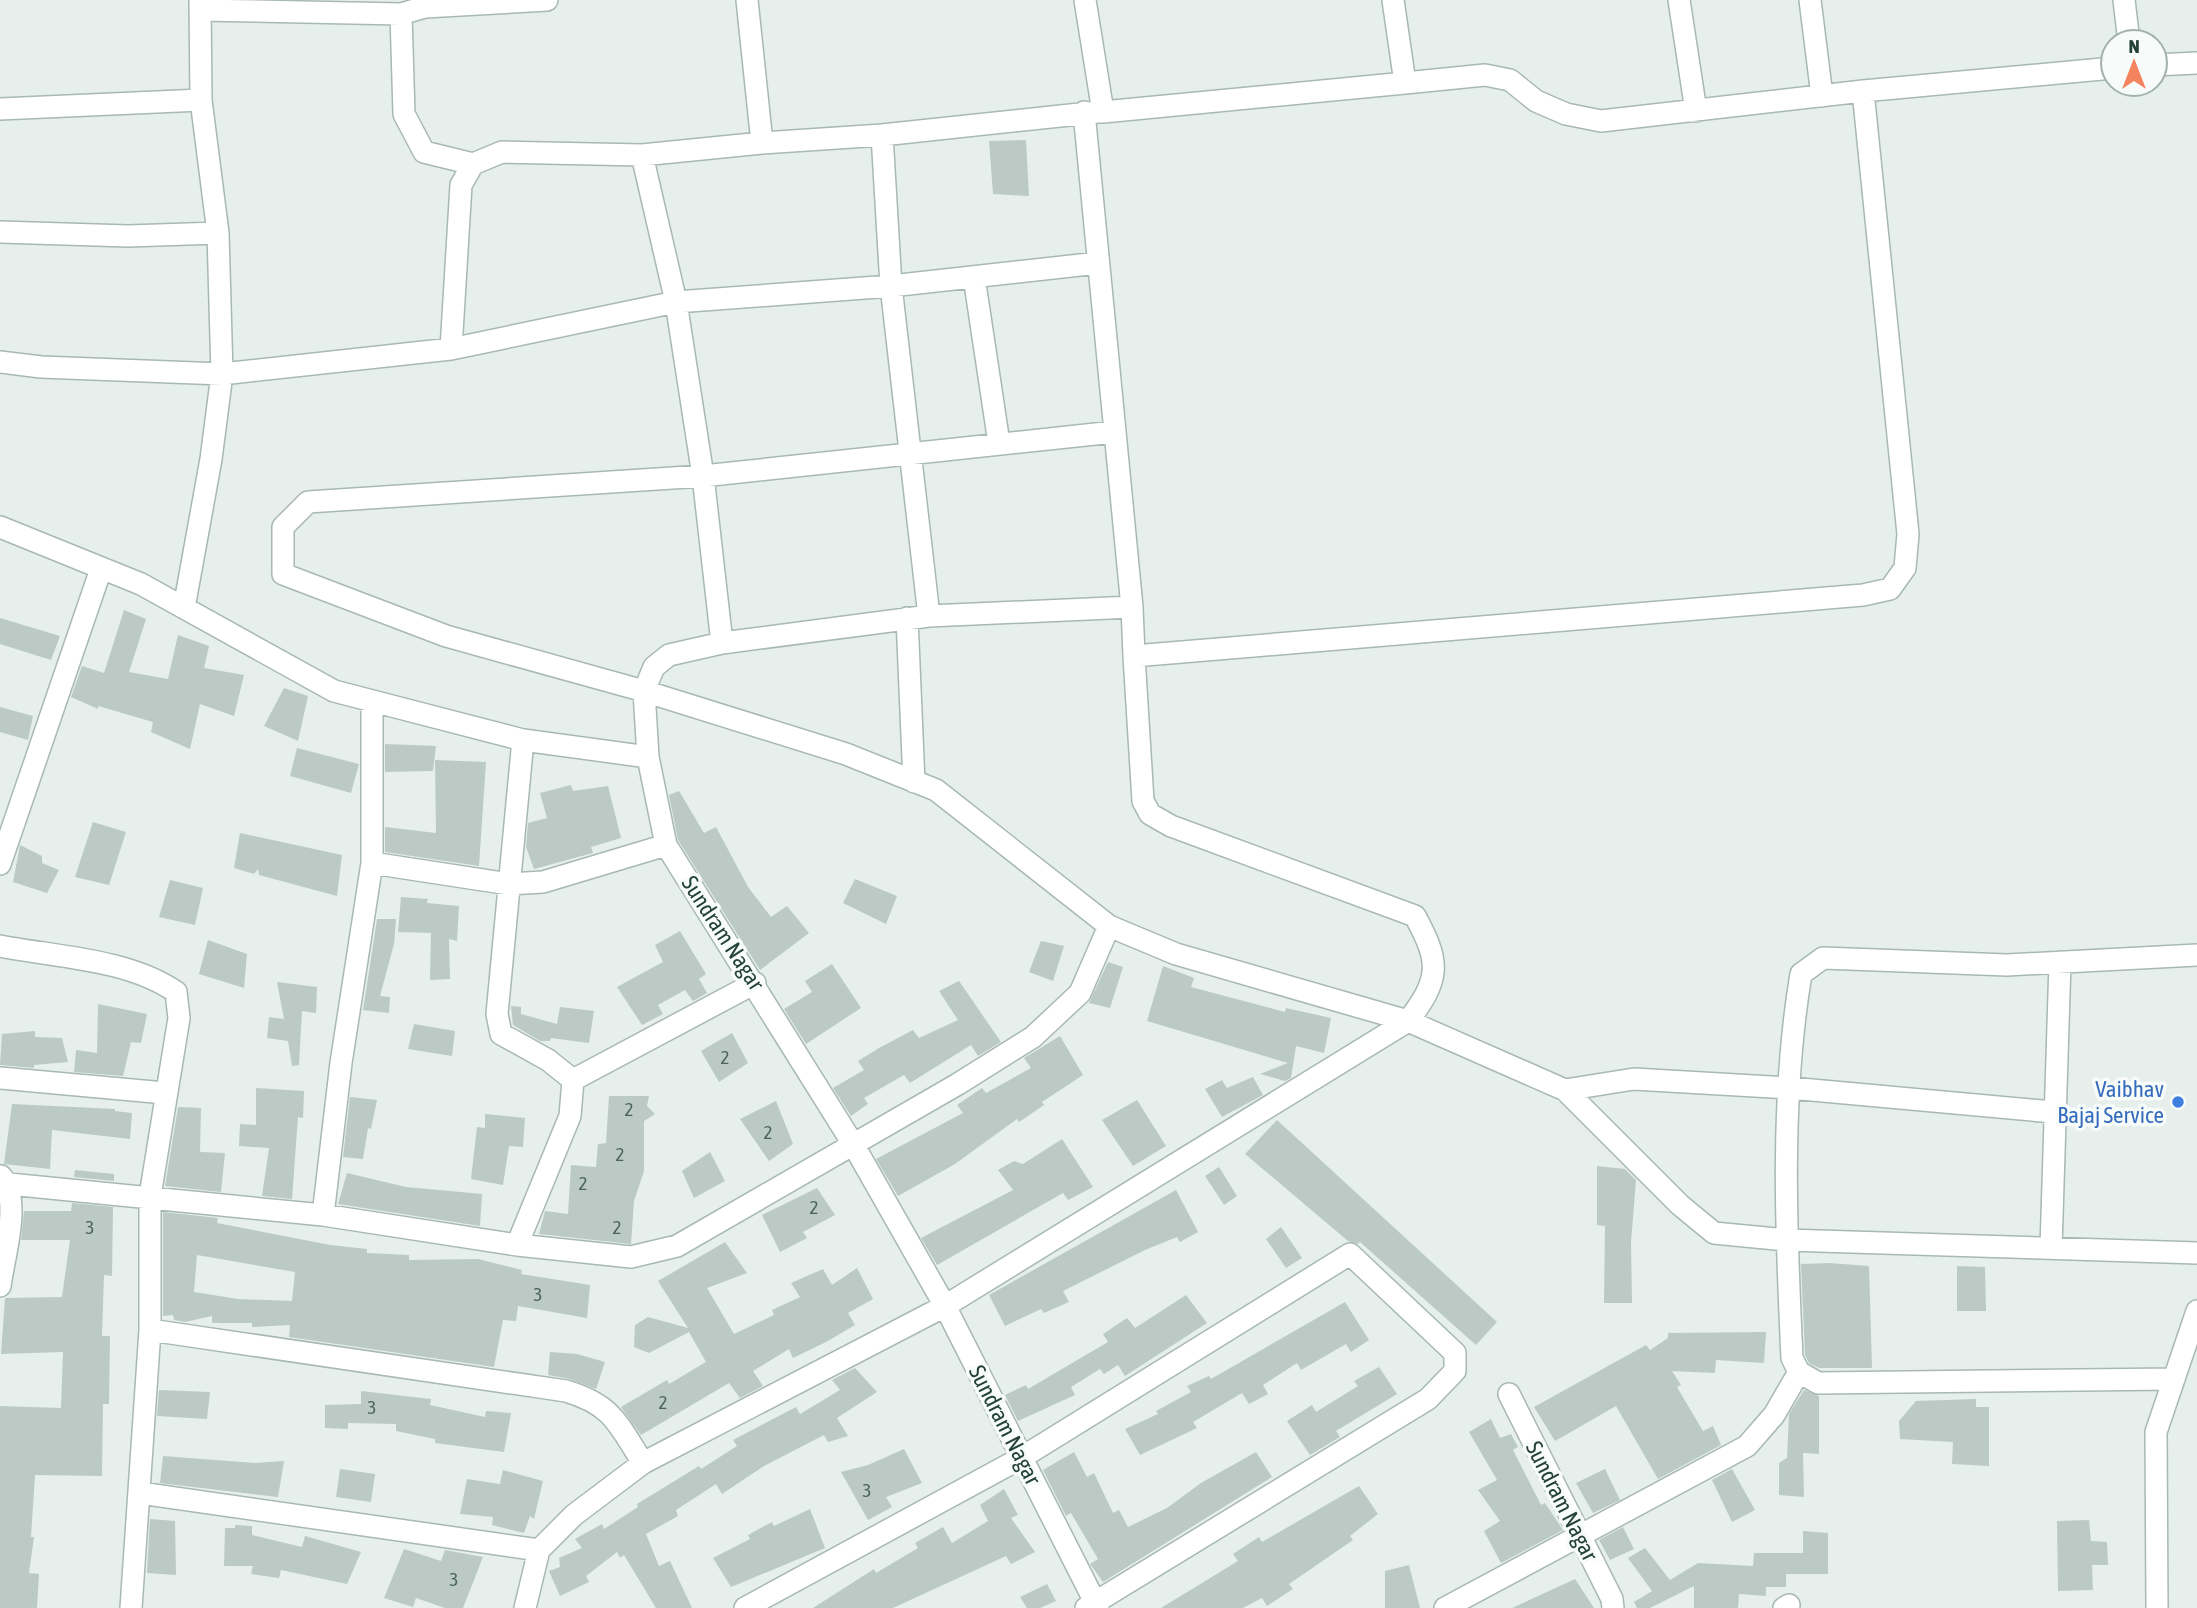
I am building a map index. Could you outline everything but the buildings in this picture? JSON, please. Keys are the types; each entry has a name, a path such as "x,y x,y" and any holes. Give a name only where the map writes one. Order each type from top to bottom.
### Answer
{"street":[{"path":"184,608 211,459 222,374 218,233 201,100 200,5 401,14 425,6 547,0"},
{"path":"747,0 762,143"},
{"path":"525,1608 539,1550 574,1515 643,1463 945,1306 1408,1021 1423,1002 1435,972 1431,945 1415,916 1171,826 1150,814 1143,801 1132,607 1098,263 1093,112 1085,0"},
{"path":"1392,0 1405,83"},
{"path":"1679,0 1696,111"},
{"path":"1810,0 1822,96"},
{"path":"2124,0 2127,28"},
{"path":"401,14 404,114 424,152 473,164 502,152 642,155 882,135 1485,75 1510,80 1536,101 1566,114 1601,121 1863,91 2099,69"},
{"path":"2169,64 2197,63"},
{"path":"1134,656 1863,596 1889,589 1905,568 1908,534 1863,91"},
{"path":"0,109 201,100"},
{"path":"882,135 891,286 929,616"},
{"path":"642,155 676,302 703,476 722,643"},
{"path":"451,349 461,185 473,164"},
{"path":"0,232 128,236 218,233"},
{"path":"0,362 41,367 222,374 451,349 676,302 891,286 1098,263"},
{"path":"974,277 999,443"},
{"path":"1114,432 703,476 308,502 283,527 283,574 446,636 644,691 846,754 936,790 1109,926 1176,954 1408,1021 1565,1090 1679,1205 1714,1233 1787,1240 2197,1253"},
{"path":"0,527 141,584 334,691 523,740 648,757"},
{"path":"0,864 101,569"},
{"path":"644,691 654,667 669,655 722,643 929,616 1132,607"},
{"path":"907,618 914,782"},
{"name":"Sundram Nagar","path":"644,691 648,757 666,845 755,983 853,1144 945,1306 1093,1606"},
{"path":"323,1215 341,1063 372,863 372,701"},
{"path":"523,740 497,1014 501,1034 548,1060 573,1080"},
{"path":"372,863 509,884 543,882 666,845"},
{"path":"0,1286 12,1204 4,1179 323,1215 517,1245 631,1257 677,1246 1033,1037 1080,993 1109,926"},
{"path":"0,946 118,968 155,978 176,992 179,1018 150,1196 150,1330 131,1608"},
{"path":"2173,1379 1818,1383 1799,1372 1792,1358 1787,1240 1790,1088 1801,974 1823,958 2007,965 2197,955"},
{"path":"2051,1248 2053,1112 2060,962"},
{"path":"573,1080 755,983"},
{"path":"0,1078 165,1093"},
{"path":"1565,1090 1634,1079 1790,1088 2053,1112"},
{"path":"517,1245 570,1116 573,1080"},
{"path":"745,1608 1021,1458 1350,1254 1455,1353 1455,1371 1428,1399 1093,1606"},
{"path":"2157,1608 2156,1432 2197,1311"},
{"path":"150,1330 566,1391 588,1397 611,1412 643,1463"},
{"path":"1445,1608 1747,1446 1774,1415 1799,1372"},
{"name":"Sundram Nagar","path":"1509,1394 1612,1599 1612,1608"},
{"path":"139,1493 539,1550"}],"place":[{"name":"Vaibhav Bajaj Service","path":"2178,1102"}]}
